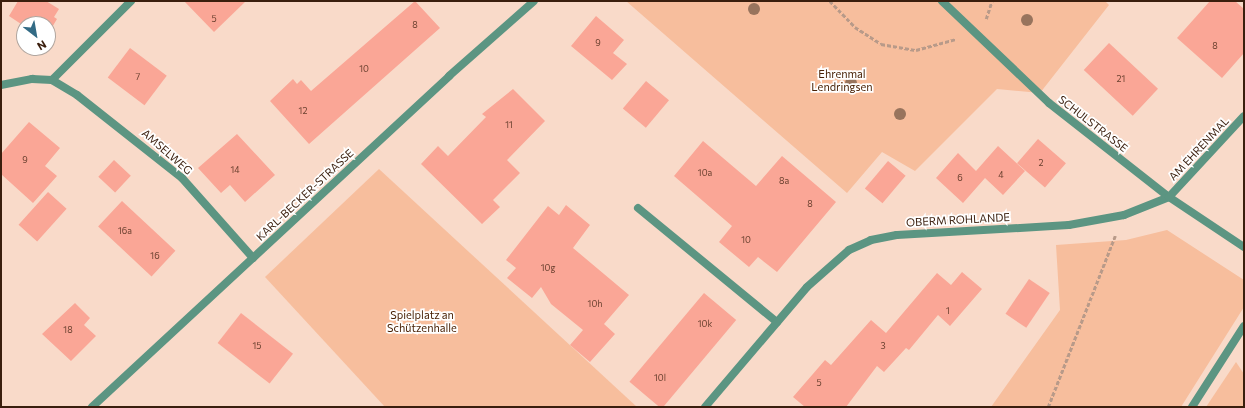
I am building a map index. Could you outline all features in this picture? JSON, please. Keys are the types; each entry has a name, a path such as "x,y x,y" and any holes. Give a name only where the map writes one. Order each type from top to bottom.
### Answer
{"street":[{"path":"1,85 32,79 52,80 131,1"},
{"name":"KARL-BECKER-STRASSE","path":"92,407 252,258 534,1"},
{"name":"SCHULSTRASSE","path":"942,1 1049,103 1169,197 1244,247"},
{"name":"AMSELWEG","path":"52,80 118,124 182,178 252,258"},
{"name":"AM EHRENMAL","path":"1169,197 1244,116"},
{"name":"OBERM ROHLANDE","path":"705,407 777,322 830,264 871,240 897,235 1069,225 1124,215 1169,197"},
{"path":"638,208 777,322"},
{"path":"1192,407 1244,326"}],"path":[{"path":"830,1 855,27 881,44 916,50 976,34"},
{"path":"1048,407 1124,215"}],"green space":[{"name":"Ehrenmal Lendringsen","path":"626,1 1105,1 1109,5 1040,93 997,89 915,171 882,152 847,193"},
{"name":"Spielplatz an Schützenhalle","path":"379,169 637,407 385,407 265,277"},
{"path":"1167,230 1244,280 1244,307 1181,407 991,407 1060,310 1056,245 1126,240"},
{"path":"1236,362 1244,374 1244,407 1206,407"}],"building":[{"path":"18,1 46,1 59,9 55,16 16,16 16,21 9,16"},
{"path":"184,1 246,1 214,32"},
{"path":"415,1 440,28 309,144 270,101 293,79 297,84 301,80 311,91"},
{"path":"1210,1 1235,1 1244,9 1244,53 1222,78 1177,38"},
{"path":"596,16 624,40 613,53 627,64 612,80 571,46"},
{"path":"1109,43 1158,89 1133,116 1084,70"},
{"path":"130,48 167,76 144,105 108,78"},
{"path":"646,81 669,100 646,128 623,109"},
{"path":"513,89 545,121 507,160 520,173 493,200 500,207 482,224 421,164 438,146 448,156 486,117 482,114"},
{"path":"29,122 60,148 45,166 57,176 33,203 1,174 1,154"},
{"path":"237,134 275,175 245,202 230,185 221,193 198,168"},
{"path":"1038,139 1066,163 1045,187 1017,163"},
{"path":"703,141 756,186 782,156 836,202 777,272 758,257 749,267 719,242 732,226 674,176"},
{"path":"998,146 1025,171 1003,195 985,178 963,203 936,178 958,153 976,171"},
{"path":"114,160 131,176 115,193 98,177"},
{"path":"888,161 906,176 882,203 865,189"},
{"path":"48,192 67,209 37,241 19,225"},
{"path":"122,201 175,251 152,276 98,227"},
{"path":"566,205 590,225 573,248 629,295 604,324 615,334 590,362 570,345 583,330 551,304 541,287 532,298 507,278 516,268 506,260 548,206 559,215"},
{"path":"962,272 982,289 950,326 938,315 909,350 906,348 884,372 877,366 846,407 805,407 793,397 825,360 831,365 871,320 886,333 937,273 951,285"},
{"path":"1029,279 1050,293 1026,328 1006,314"},
{"path":"704,293 736,320 663,407 659,407 629,382"},
{"path":"75,303 90,318 84,325 96,336 71,361 42,334"},
{"path":"241,313 293,354 270,384 218,343"}]}
